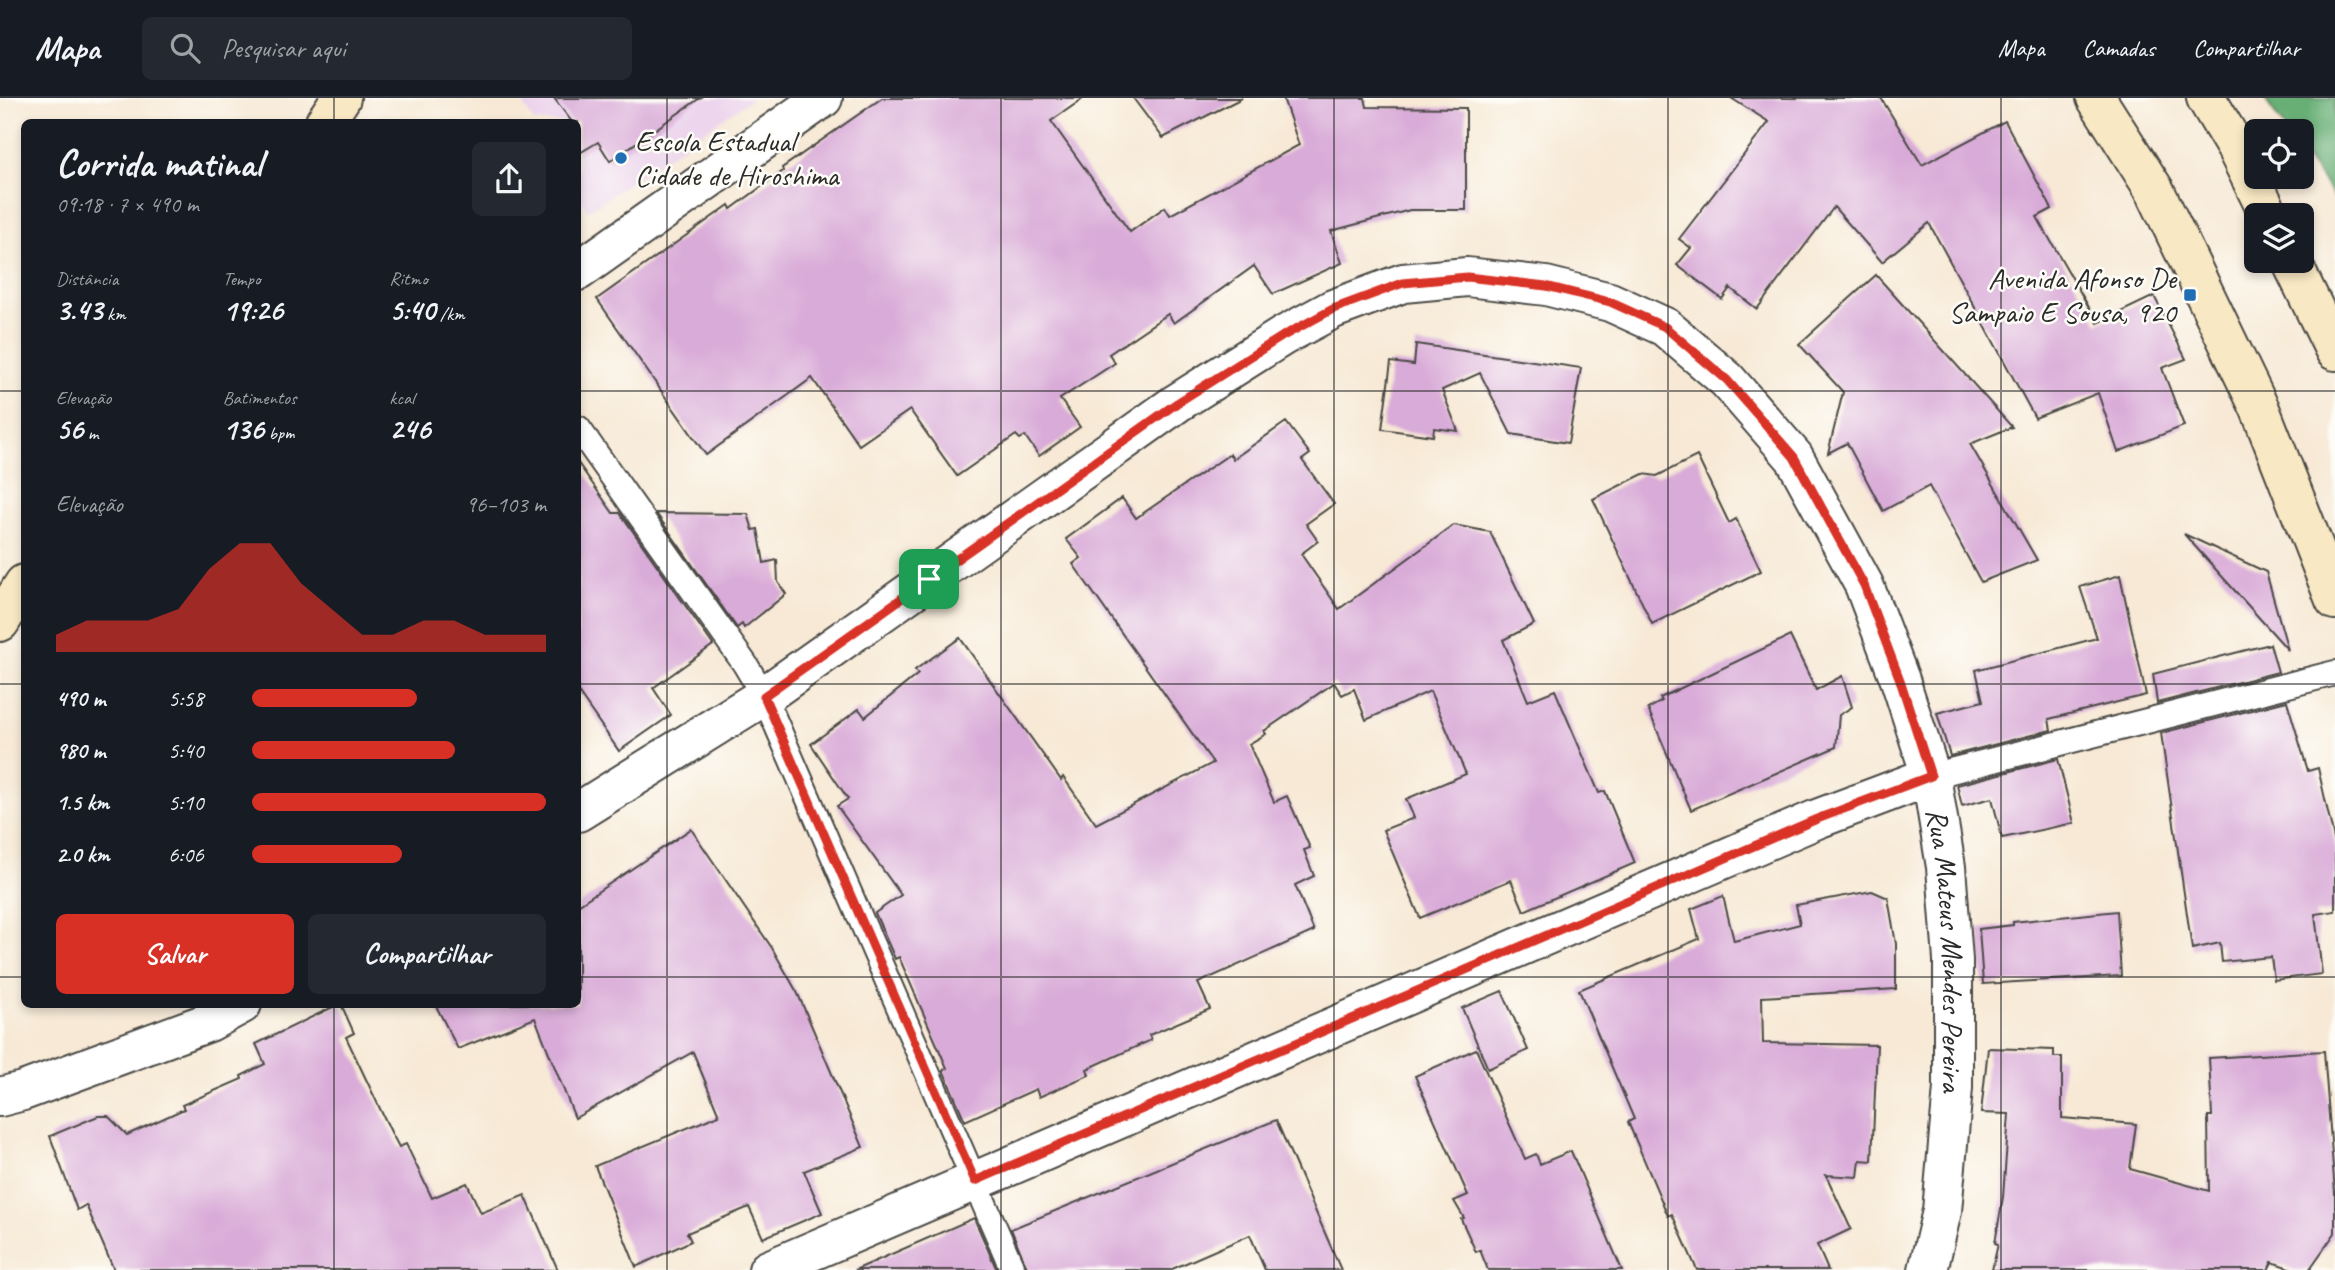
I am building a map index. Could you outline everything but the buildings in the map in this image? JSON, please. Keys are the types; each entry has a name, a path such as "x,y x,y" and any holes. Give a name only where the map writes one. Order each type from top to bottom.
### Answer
{"main road":[{"path":"327,119 341,98"},
{"path":"2096,98 2155,191 2254,397 2335,600"},
{"path":"2206,98 2236,148 2263,203"},
{"path":"2297,273 2335,351"},
{"path":"0,622 21,589"}],"street":[{"path":"581,269 823,98"},
{"name":"Rua Mateus Mendes Pereira","path":"581,810 764,696 1177,403 1283,336 1333,309 1403,283 1467,277 1546,286 1610,302 1665,327 1727,380 1794,457 1864,585 1900,680 1931,776 1946,867 1953,960 1954,1088 1942,1212 1928,1270"},
{"path":"768,1270 1817,819 1931,776"},
{"path":"0,1097 23,1091 209,1022 235,1008"}],"lane":[{"path":"581,432 745,664 764,696 1013,1270"},
{"path":"1931,776 2335,673"}],"shaded area":[{"name":"Escola Estadual Cidade de Hiroshima","path":"519,98 753,98 588,211 581,199 581,119 532,119"}],"green space":[{"path":"2264,98 2335,98 2335,198 2314,169 2314,119 2279,119"}],"place":[{"name":"Escola Estadual Cidade de Hiroshima","path":"621,158"},
{"name":"Avenida Afonso De Sampaio E Sousa, 920","path":"2190,295"}],"route":[{"path":"1467,277 1546,286 1610,302 1665,327 1727,380 1794,457 1864,585 1900,680 1931,776 1817,819 975,1181 764,696 929,579 1177,403 1283,336 1333,309 1403,283 1467,277"}]}
